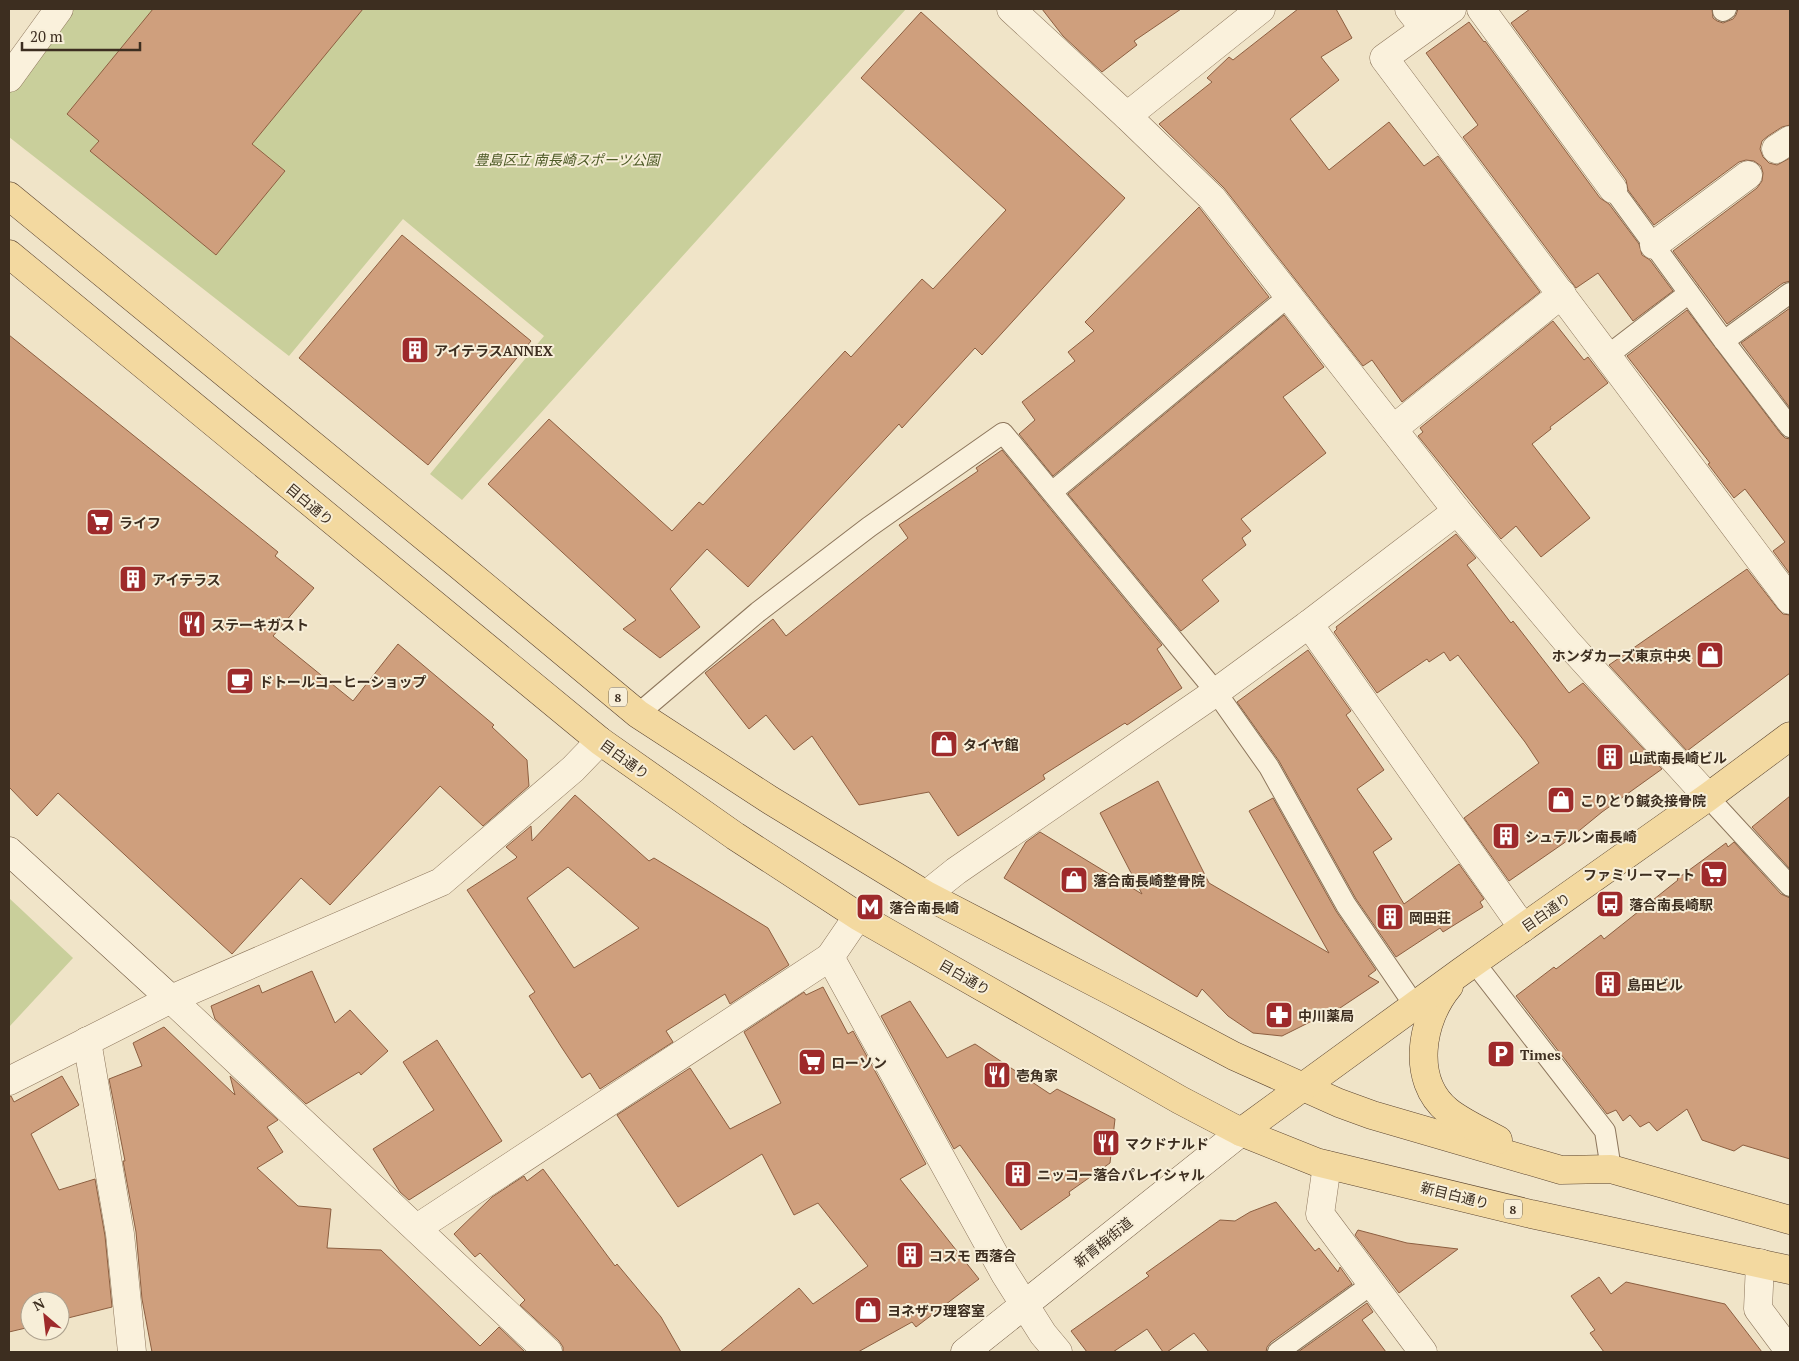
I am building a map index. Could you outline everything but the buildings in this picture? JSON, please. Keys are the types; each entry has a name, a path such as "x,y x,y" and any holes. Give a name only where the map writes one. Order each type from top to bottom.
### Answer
{"main road":[{"name":"8","path":"9,196 445,553 638,714 770,800 926,895 1115,992 1234,1056 1301,1087 1372,1115 1561,1170 1611,1169 1790,1220"},
{"name":"目白通り","path":"9,254 600,741 735,836 858,916 1180,1100 1241,1132 1468,967 1708,797 1790,736"},
{"name":"8","path":"1468,967 1445,991 1435,1008 1427,1029 1423,1054 1427,1078 1433,1094 1448,1111 1474,1127 1511,1147 1561,1170"},
{"name":"新目白通り","path":"1241,1132 1327,1164 1531,1214 1790,1270"}],"street":[{"path":"9,78 59,9"},
{"path":"1011,9 1127,116 1212,198 1457,511 1568,643 1708,797"},
{"path":"1127,116 1261,9"},
{"path":"1452,9 1417,19 1384,58 1790,600"},
{"path":"1481,9 1613,189"},
{"path":"1654,245 1748,175"},
{"path":"1393,429 1562,294"},
{"path":"926,895 964,865 1216,692 1457,511"},
{"path":"1309,624 1523,928"},
{"path":"9,1081 171,999 441,882 574,769 600,741"},
{"path":"9,852 171,999 548,1352"},
{"path":"417,1228 830,957 858,916"},
{"path":"830,957 1005,1274 1024,1306 1058,1352"},
{"path":"87,1041 120,1234 132,1352"},
{"name":"新青梅街道","path":"965,1352 1241,1132"},
{"path":"1327,1164 1320,1214 1423,1352"},
{"path":"1760,1263 1758,1310 1790,1352"}],"lane":[{"path":"1613,189 1724,341 1790,427"},
{"path":"1607,356 1689,293"},
{"path":"1724,341 1790,293"},
{"path":"1052,492 1289,296"},
{"path":"638,714 758,612 861,532 1003,433 1216,692 1269,767 1346,904 1415,1006"},
{"path":"1708,797 1790,886"},
{"path":"1468,967 1605,1130 1611,1169"},
{"path":"1278,1352 1372,1284"}],"green space":[{"name":"豊島区立 南長崎スポーツ公園","path":"71,9 906,9 462,500 430,474 544,336 403,219 289,356 9,137 9,93"},
{"path":"9,898 73,958 9,1027"}],"place":[{"name":"アイテラスANNEX","path":"415,350"},
{"name":"ライフ","path":"100,522"},
{"name":"アイテラス","path":"133,579"},
{"name":"ステーキガスト","path":"192,624"},
{"name":"ホンダカーズ東京中央","path":"1710,655"},
{"name":"ドトールコーヒーショップ","path":"240,681"},
{"name":"タイヤ館","path":"944,744"},
{"name":"山武南長崎ビル","path":"1610,757"},
{"name":"こりとり鍼灸接骨院","path":"1561,800"},
{"name":"シュテルン南長崎","path":"1506,836"},
{"name":"ファミリーマート","path":"1714,874"},
{"name":"落合南長崎整骨院","path":"1074,880"},
{"name":"落合南長崎駅","path":"1610,904"},
{"name":"落合南長崎","path":"870,907"},
{"name":"岡田荘","path":"1390,917"},
{"name":"島田ビル","path":"1608,984"},
{"name":"中川薬局","path":"1279,1015"},
{"name":"Times","path":"1501,1054"},
{"name":"ローソン","path":"812,1062"},
{"name":"壱角家","path":"997,1075"},
{"name":"マクドナルド","path":"1106,1143"},
{"name":"ニッコー落合パレイシャル","path":"1018,1174"},
{"name":"コスモ 西落合","path":"910,1255"},
{"name":"ヨネザワ理容室","path":"868,1310"}]}
